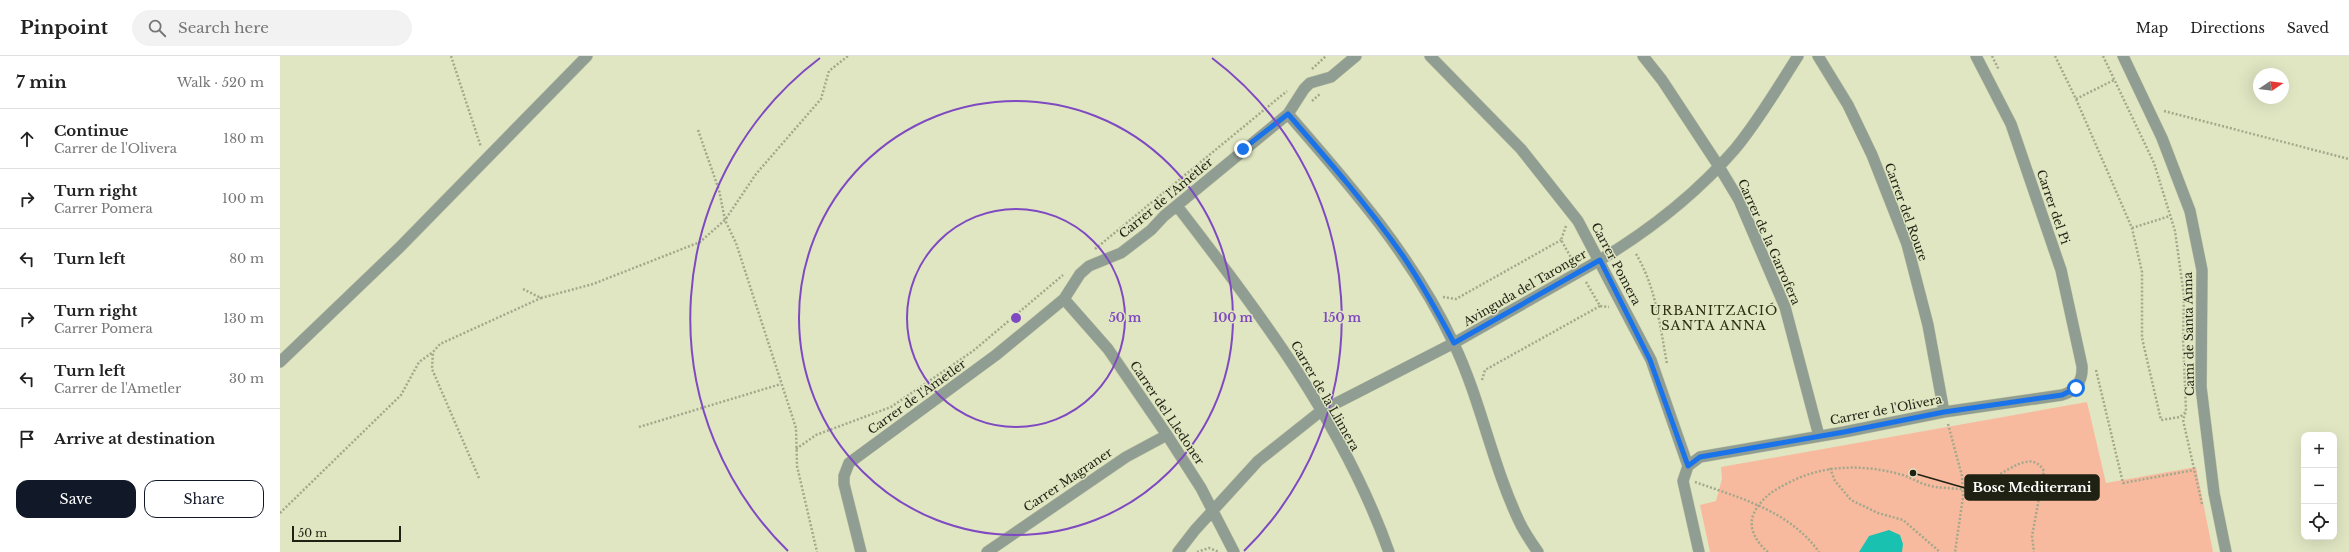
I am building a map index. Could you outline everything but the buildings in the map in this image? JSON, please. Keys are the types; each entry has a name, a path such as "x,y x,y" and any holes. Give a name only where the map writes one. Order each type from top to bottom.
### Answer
{"street":[{"path":"280,362 400,247 587,56"},
{"name":"Carrer de l'Ametler","path":"861,552 844,476 849,463 996,355 1064,299 1084,270 1121,252 1243,149 1288,114 1304,89 1310,84 1331,77 1356,56"},
{"name":"Carrer Pomera","path":"1430,56 1521,149 1578,221 1600,260 1650,360 1688,466"},
{"name":"Carrer de la Garrofera","path":"1643,56 1662,80 1718,165 1739,200 1784,307 1819,436"},
{"name":"Avinguda del Taronger","path":"1178,552 1212,511 1258,461 1320,411 1454,343 1580,272 1629,243 1690,196 1735,148 1798,56"},
{"name":"Carrer del Roure","path":"1818,56 1848,105 1872,155 1907,244 1928,324 1944,412"},
{"name":"Carrer del Pi","path":"1976,56 2011,124 2061,270 2082,374"},
{"name":"Camí de Santa Anna","path":"2124,56 2162,138 2190,211 2202,270 2201,388 2214,493 2226,552"},
{"path":"1288,114 1356,193 1404,256 1432,302 1454,343 1472,385 1493,454 1519,521 1538,552"},
{"name":"Carrer de la Llimera","path":"1177,206 1275,337 1303,378 1320,411 1340,444 1374,512 1389,552"},
{"name":"Carrer del Lledoner","path":"1064,299 1108,349 1167,435 1201,488 1234,552"},
{"name":"Carrer de l'Olivera","path":"1688,466 1700,457 1944,412 2062,395 2076,388 2082,374"},
{"name":"Carrer Magraner","path":"988,552 1126,457 1167,435"},
{"path":"1688,466 1683,481 1699,552"}],"path":[{"path":"451,56 486,160"},
{"path":"280,513 401,395 419,362 433,352 440,344 541,298 593,284 700,242 725,220 756,174 820,99 829,71 848,56"},
{"path":"1311,70 1326,56"},
{"path":"2055,56 2076,99 2132,228 2142,272 2142,338 2161,420 2180,417 2186,412"},
{"path":"2103,56 2154,163 2175,231 2184,296 2183,338 2186,412 2183,420 2203,508"},
{"path":"2076,99 2114,80"},
{"path":"1089,254 1289,89"},
{"path":"1309,105 1326,90"},
{"path":"2148,107 2349,159"},
{"path":"698,130 720,190 725,220 736,243 796,428 797,466 817,552"},
{"path":"2132,228 2170,216"},
{"path":"1442,297 1456,299 1561,240 1567,226 1562,219"},
{"path":"1561,240 1600,306"},
{"path":"1636,254 1647,272 1652,287 1669,372"},
{"path":"796,449 816,435 891,407 973,352 1065,274"},
{"path":"524,289 541,298"},
{"path":"1481,381 1485,370 1600,306 1614,308"},
{"path":"433,352 432,369 479,478"},
{"path":"639,427 781,384"},
{"path":"1948,423 1958,460 1962,489 1954,552"},
{"path":"1768,552 1759,544 1753,531 1752,518 1758,505 1771,491 1805,474 1830,468 1861,468 1899,474 1927,485 1962,489 1979,487 2004,474 2018,463 2031,460 2040,464 2044,471 2032,536 2034,552"},
{"path":"1830,468 1835,481 1851,500 1878,513 1902,520 1940,552"},
{"path":"1694,482 1758,505 1790,522 1810,539 1819,552"},
{"path":"1197,552 1209,548 1220,552"}],"shaded area":[{"path":"2087,402 2106,483 2196,467 2213,552 1710,552 1700,505 1716,501 1722,479 1721,467"}],"water":[{"path":"1889,530 1900,535 1903,544 1902,552 1859,552 1869,536"}],"place":[{"name":"Bosc Mediterrani","path":"1913,473"}],"district":[{"name":"URBANITZACIÓ SANTA ANNA","path":"1714,318"}],"route":[{"path":"1243,149 1288,114 1356,193 1404,256 1432,302 1454,343 1600,260 1650,360 1688,466 1693,460 1712,454 1844,432 1944,412 2062,395 2070,393 2076,388"}]}
